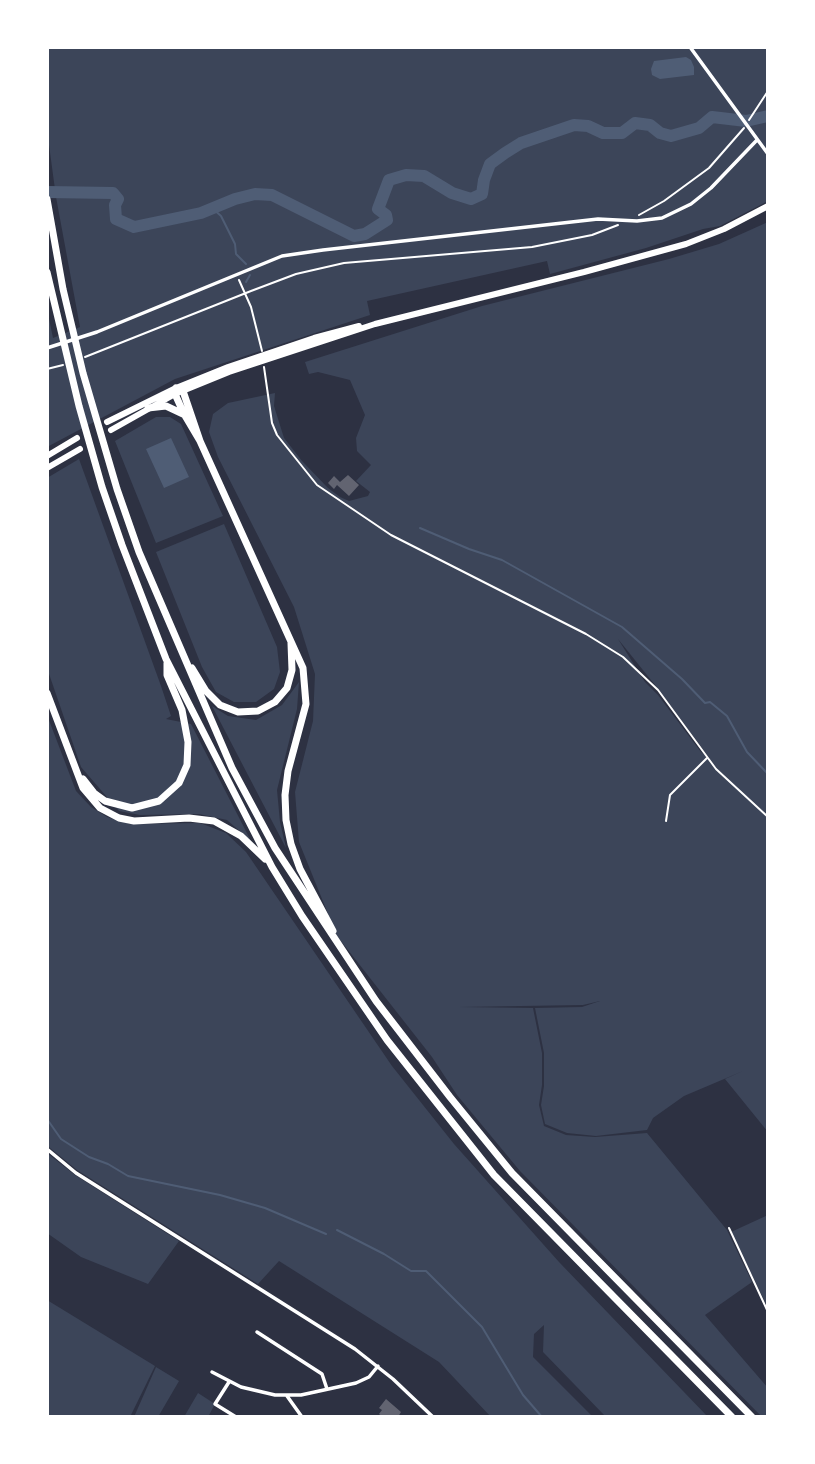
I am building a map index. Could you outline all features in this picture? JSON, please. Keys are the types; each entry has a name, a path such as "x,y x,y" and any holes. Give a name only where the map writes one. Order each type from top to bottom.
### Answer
{"highway":[{"path":"47,199 73,331 107,455 139,552 238,779 275,848 376,1001 512,1173 752,1417"},
{"path":"47,272 94,460 118,533 166,659 272,867 302,916 387,1040 494,1175 732,1417"},
{"path":"178,391 184,415 200,441"},
{"path":"178,391 303,668 307,695 303,722 288,771 286,820 295,855 330,923 338,945"},
{"path":"148,408 166,406 184,415"},
{"path":"176,642 215,701 232,711 252,712 270,706 287,688 292,670 289,635"},
{"path":"75,769 94,793 118,806 146,806 159,802 175,789 187,765 188,742 182,710 167,675 166,659"},
{"path":"47,693 75,769 90,799 113,816 134,821 189,818 214,821 241,836 272,867"}],"main road":[{"path":"107,422 228,370 351,330 674,247 724,229 768,206"},
{"path":"111,430 178,391"},
{"path":"47,456 77,438"},
{"path":"47,468 80,449"}],"street":[{"path":"690,47 768,154"},
{"path":"47,348 97,332 282,256 598,219 638,221 662,218 691,204 711,188 757,140"},
{"path":"47,1149 76,1173 378,1366 433,1417"},
{"path":"257,1332 322,1374 327,1389"},
{"path":"212,1372 229,1382 275,1395 301,1395 365,1380 378,1366"},
{"path":"229,1382 215,1404 236,1417"},
{"path":"287,1395 302,1417"}],"lane":[{"path":"729,1228 768,1312"}],"path":[{"path":"647,211 709,169 742,131 768,92"},
{"path":"77,360 296,274 344,262 532,247 592,235 617,226"},
{"path":"235,274 248,298 262,352"},
{"path":"47,369 66,364"},
{"path":"264,364 272,423 277,435 317,485 391,536 586,634 623,657 658,690 707,758 733,787 768,817"},
{"path":"666,821 670,795 707,758"}],"shaded area":[{"path":"47,47 768,47 768,201 720,226 550,274 547,261 367,301 370,315 175,379 47,447 47,309 53,338 80,327 56,197 47,130"},
{"path":"686,57 691,60 694,75 660,79 652,75 654,61"},
{"path":"768,222 768,1132 725,1079 743,1071 684,1096 653,1118 647,1130 596,1136 567,1133 545,1124 541,1105 544,1053 535,1008 582,1007 600,1001 583,1005 460,1007 533,1008 542,1053 539,1105 544,1126 566,1135 595,1137 647,1133 727,1230 752,1282 705,1315 768,1388 768,1417 762,1417 520,1171 457,1095 432,1057 337,936 299,842 295,792 313,721 315,674 294,607 218,457 209,432 213,414 228,403 275,393 274,406 284,438 302,461 340,497 349,501 368,496 370,492 356,481 371,465 357,451 356,438 365,415 350,380 318,372 309,374 305,362 482,306 719,244","holes":["618,639 710,759 701,752 645,682"]},
{"path":"156,417 170,417 181,424 223,516 156,543 115,441"},
{"path":"171,438 189,477 164,488 146,449"},
{"path":"79,459 161,686 171,716 166,719 191,724 251,841 227,820 199,814 140,815 119,811 81,767 47,668 47,478"},
{"path":"224,524 277,647 280,672 274,689 256,702 234,702 216,692 202,667 156,552"},
{"path":"299,682 297,709 277,790 286,848 212,706 228,716 256,720 282,705"},
{"path":"47,715 76,791 91,807 107,817 130,824 200,823 226,833 246,852 392,1066 454,1144 559,1262 708,1417 606,1417 543,1352 544,1325 534,1334 533,1357 593,1417 491,1417 439,1362 279,1261 258,1284 77,1170 50,1148 47,1144"},
{"path":"47,1153 75,1175 179,1241 148,1284 81,1257 47,1233"},
{"path":"768,1215 768,1308 731,1232"},
{"path":"47,1300 155,1366 130,1417 47,1417"},
{"path":"156,1367 179,1381 158,1417 134,1417"},
{"path":"198,1393 215,1404 208,1417 184,1417"}],"building":[{"path":"348,475 359,485 349,496 337,485 334,489 328,483 334,476 340,482"},
{"path":"386,1399 401,1412 398,1417 383,1417 379,1414 382,1410 379,1408"}],"waterway":[{"path":"47,192 113,193 118,199 115,205 116,219 134,227 201,213 255,194 272,195 354,236 365,234 387,220 386,215 378,209 389,180 406,175 424,176 452,193 471,199 482,194 490,164 505,153 521,143 574,125 588,126 603,133 622,133 635,123 650,125 660,133 671,136 699,128 712,117 746,121 768,116"},
{"path":"212,208 221,216 235,244 236,254 246,264"},
{"path":"246,282 250,275"},
{"path":"420,528 502,560 622,627 682,679 705,703 710,702 727,716 747,752 768,774"},
{"path":"47,1119 61,1139 89,1157 128,1176 220,1195 265,1208 326,1234"},
{"path":"337,1230 411,1271 426,1271 482,1327 523,1395 542,1417"}]}
